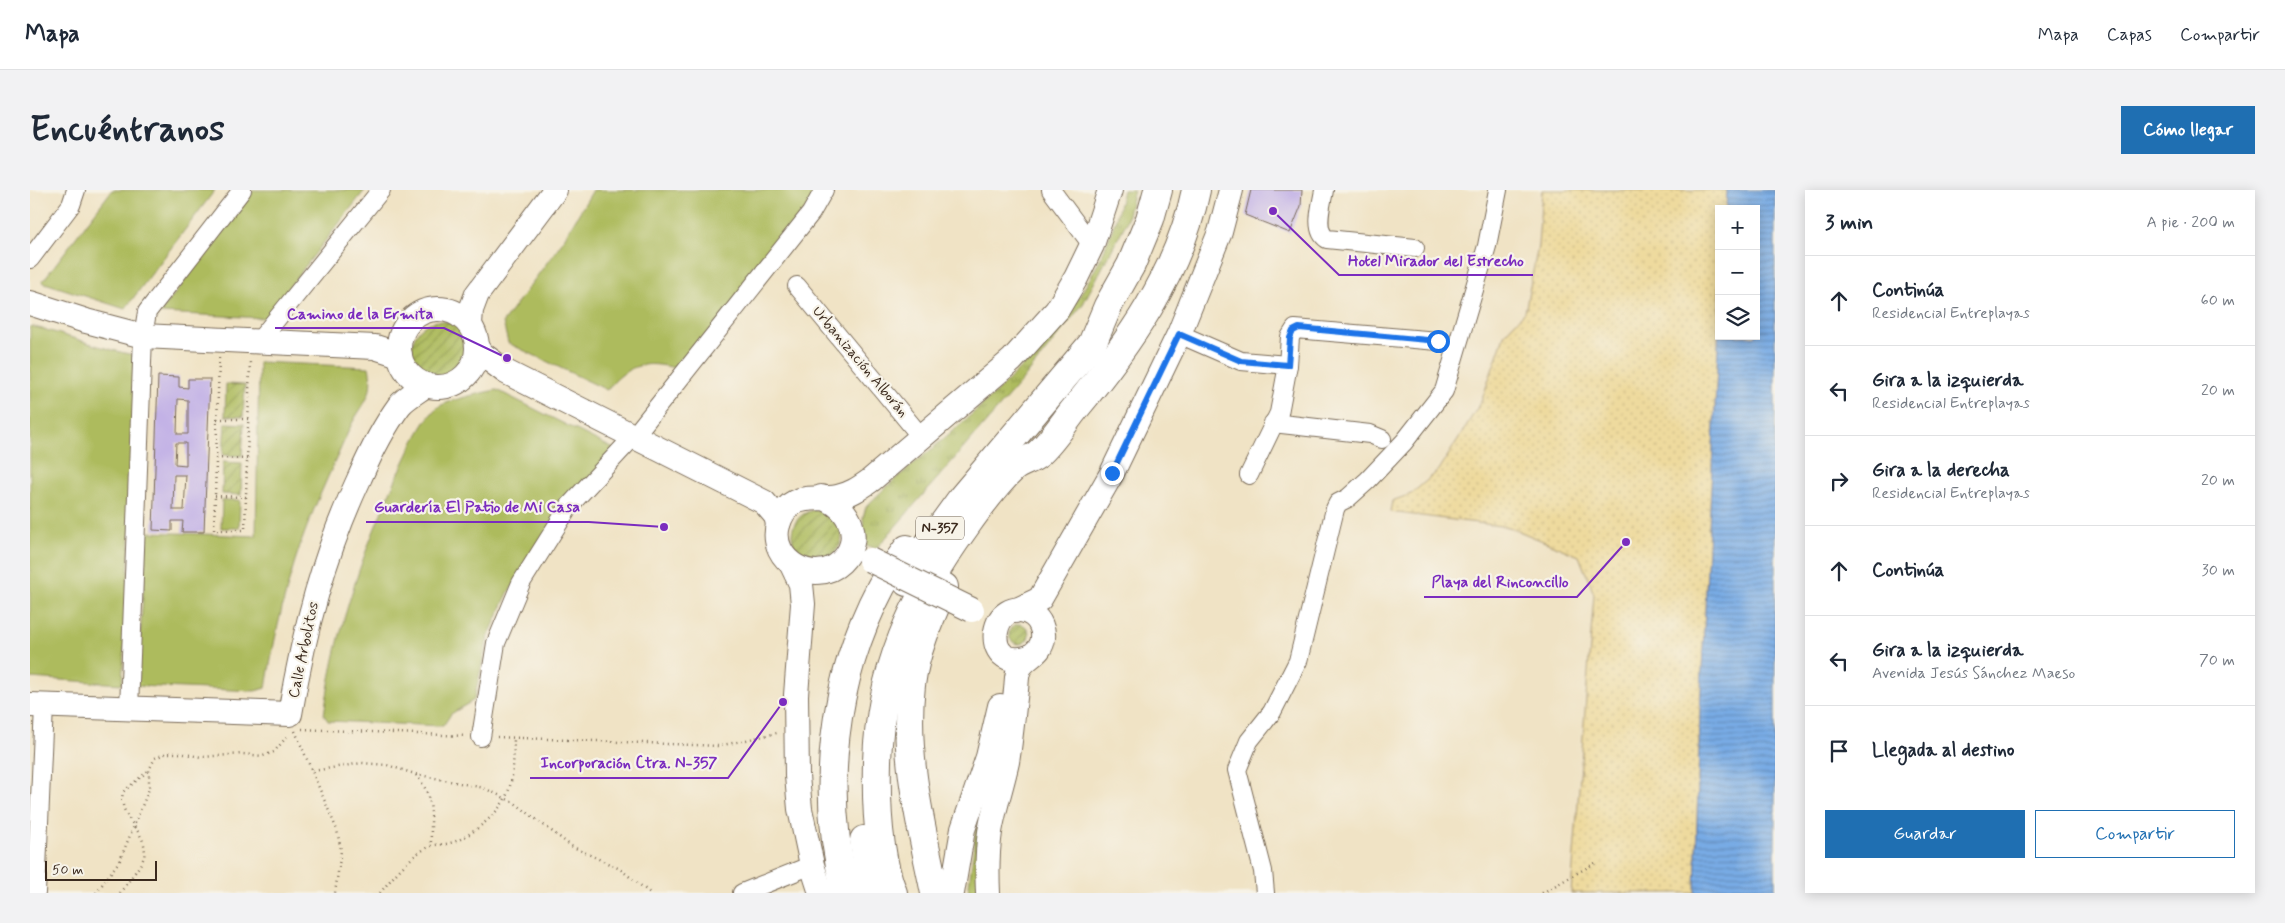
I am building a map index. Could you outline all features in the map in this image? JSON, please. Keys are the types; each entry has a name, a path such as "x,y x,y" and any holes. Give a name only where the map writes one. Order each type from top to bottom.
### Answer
{"highway":[{"name":"N-357","path":"871,893 858,790 867,699 895,604 925,549 962,498 1092,344 1108,306 1131,266 1150,219 1158,190"},
{"name":"N-357","path":"893,893 881,838 876,788 878,744 883,701 896,652 913,608 940,561 977,511 1014,467 1038,454 1100,379 1134,332 1155,296 1174,257 1196,190"},
{"path":"846,893 834,835 832,758 846,678 862,630 882,586 945,493 1053,366 1081,329 1108,306"},
{"path":"935,893 916,800 911,753 910,705 916,662 931,614 964,553 1028,474 1038,454"}],"street":[{"path":"30,259 71,205 76,190"},
{"path":"129,709 143,336 147,312 242,190"},
{"path":"254,342 381,190"},
{"path":"446,310 467,303 477,294 555,190"},
{"path":"481,737 496,643 521,583 570,505 634,435 811,213 824,190"},
{"path":"1051,190 1092,245"},
{"path":"778,524 784,512 795,503 812,497 838,497 854,491 872,480 1012,360 1034,338 1057,310 1076,278 1092,245 1110,190"},
{"path":"952,893 962,829 988,758 1010,651 997,624 1012,612 1040,599 1112,473 1179,334 1220,232 1230,190"},
{"path":"1265,893 1263,871 1237,770 1249,741 1272,712 1298,661 1338,503 1348,498 1368,480 1404,442 1444,391 1487,246 1498,190"},
{"path":"1324,193 1319,228 1322,236 1327,239 1415,248"},
{"name":"Urbanización Alborán","path":"797,286 922,438"},
{"path":"30,303 86,321 143,336 376,348 390,344 440,387 450,386 466,376 475,358 474,333 470,324 471,310 477,294"},
{"path":"409,362 411,320 418,315 436,309 446,310 455,313 470,324"},
{"path":"1249,474 1282,402 1290,338 1293,331 1299,328 1438,341"},
{"path":"1179,334 1241,361 1288,365"},
{"path":"475,358 482,354 506,372 764,502 776,516 778,542 785,559 792,565 809,572 827,571 842,561 860,555"},
{"name":"Calle Arbolitos","path":"37,705 290,714 305,633 324,564 340,518 375,445 400,404 409,362"},
{"path":"1273,423 1370,434 1382,438"},
{"path":"821,497 838,505 849,519 860,555 976,612 1030,614 1041,625"},
{"path":"764,502 795,503"},
{"path":"792,565 802,584 804,604 796,695 797,776 800,809 812,865 821,893"},
{"path":"1010,651 1037,651 1043,640 1041,625 1042,604 1040,599"},
{"path":"976,612 1010,651 1024,662 1017,675 1007,762 990,831 987,859 988,893"},
{"path":"36,893 37,705"},
{"path":"742,893 812,865"}],"path":[{"path":"220,340 214,530 245,530 248,419 254,342"},
{"path":"217,418 248,419"},
{"path":"216,458 247,458"},
{"path":"215,496 246,497"},
{"path":"290,714 313,771 324,805 336,830 341,852 335,893"},
{"path":"380,893 393,877 431,846 450,843 473,832 492,816 506,799 513,777 514,738"},
{"path":"313,771 362,763 387,765 415,774 484,788 516,803 571,846 620,869 650,893"},
{"path":"96,893 120,860 134,826 149,790 149,770 123,792 122,808 134,826 143,840 144,857 120,893"},
{"path":"415,774 425,786 429,796 432,814 431,846"},
{"path":"1542,893 1597,862"}],"green space":[{"path":"112,190 215,190 125,309 42,282"},
{"path":"254,190 365,190 265,318 160,313"},
{"path":"593,190 820,190 683,370 660,365 641,365 624,373 607,390 508,343 503,322 560,245"},
{"path":"1123,190 1134,190 1126,223 1083,304 1021,382 876,549 866,545 863,518 866,507 995,393 1051,334 1075,302 1096,267 1112,230"},
{"path":"440,321 451,323 460,329 466,338 468,349 466,360 460,369 451,375 440,377 429,375 420,369 414,360 412,349 414,338 420,329 429,323"},
{"path":"30,326 112,350 140,356 122,684 30,678"},
{"path":"259,362 369,367 371,378 369,394 353,421 320,495 301,544 282,608 266,688 255,691 137,686 147,532 256,536"},
{"path":"226,384 245,385 243,417 225,416"},
{"path":"497,390 614,449 508,593 488,637 474,700 451,714 443,726 328,721 324,715 329,682 354,585 377,522 414,441 423,425 438,407 458,399"},
{"path":"225,423 244,424 242,456 223,455"},
{"path":"223,462 242,463 241,495 222,494"},
{"path":"222,500 240,500 239,528 221,528"},
{"path":"812,510 822,510 835,517 842,530 842,540 835,553 822,560 812,560 803,556 796,549 792,540 792,530 796,521 803,514"},
{"path":"1019,624 1026,627 1029,634 1026,641 1019,644 1012,641 1009,634 1012,627"},
{"path":"985,808 980,893 968,893 976,829"}],"sand":[{"path":"1542,190 1727,190 1726,205 1715,205 1715,340 1718,340 1700,711 1695,893 1571,893 1594,594 1579,556 1509,527 1390,512 1392,501 1411,494 1439,470 1481,402 1505,333 1525,312 1538,246"}],"water":[{"path":"1727,190 1775,190 1775,893 1695,893 1700,711 1718,340 1760,340 1760,205 1726,205"}],"building":[{"path":"1251,190 1302,190 1301,206 1290,233 1245,215"},
{"path":"158,376 179,377 179,387 188,388 188,379 210,379 204,532 182,532 183,521 172,521 172,531 153,530","holes":["178,399 188,400 188,434 177,434","176,443 186,443 186,465 175,464","174,475 186,475 184,510 173,510"]}],"place":[{"name":"Hotel Mirador del Estrecho","path":"1273,211"},
{"name":"Camino de la Ermita","path":"507,358"},
{"name":"Guardería El Patio de Mi Casa","path":"664,527"},
{"name":"Playa del Rinconcillo","path":"1626,542"},
{"name":"Incorporación Ctra. N-357","path":"783,702"}],"route":[{"path":"1112,473 1179,334 1241,361 1288,365 1290,338 1293,331 1299,328 1438,341"}]}
